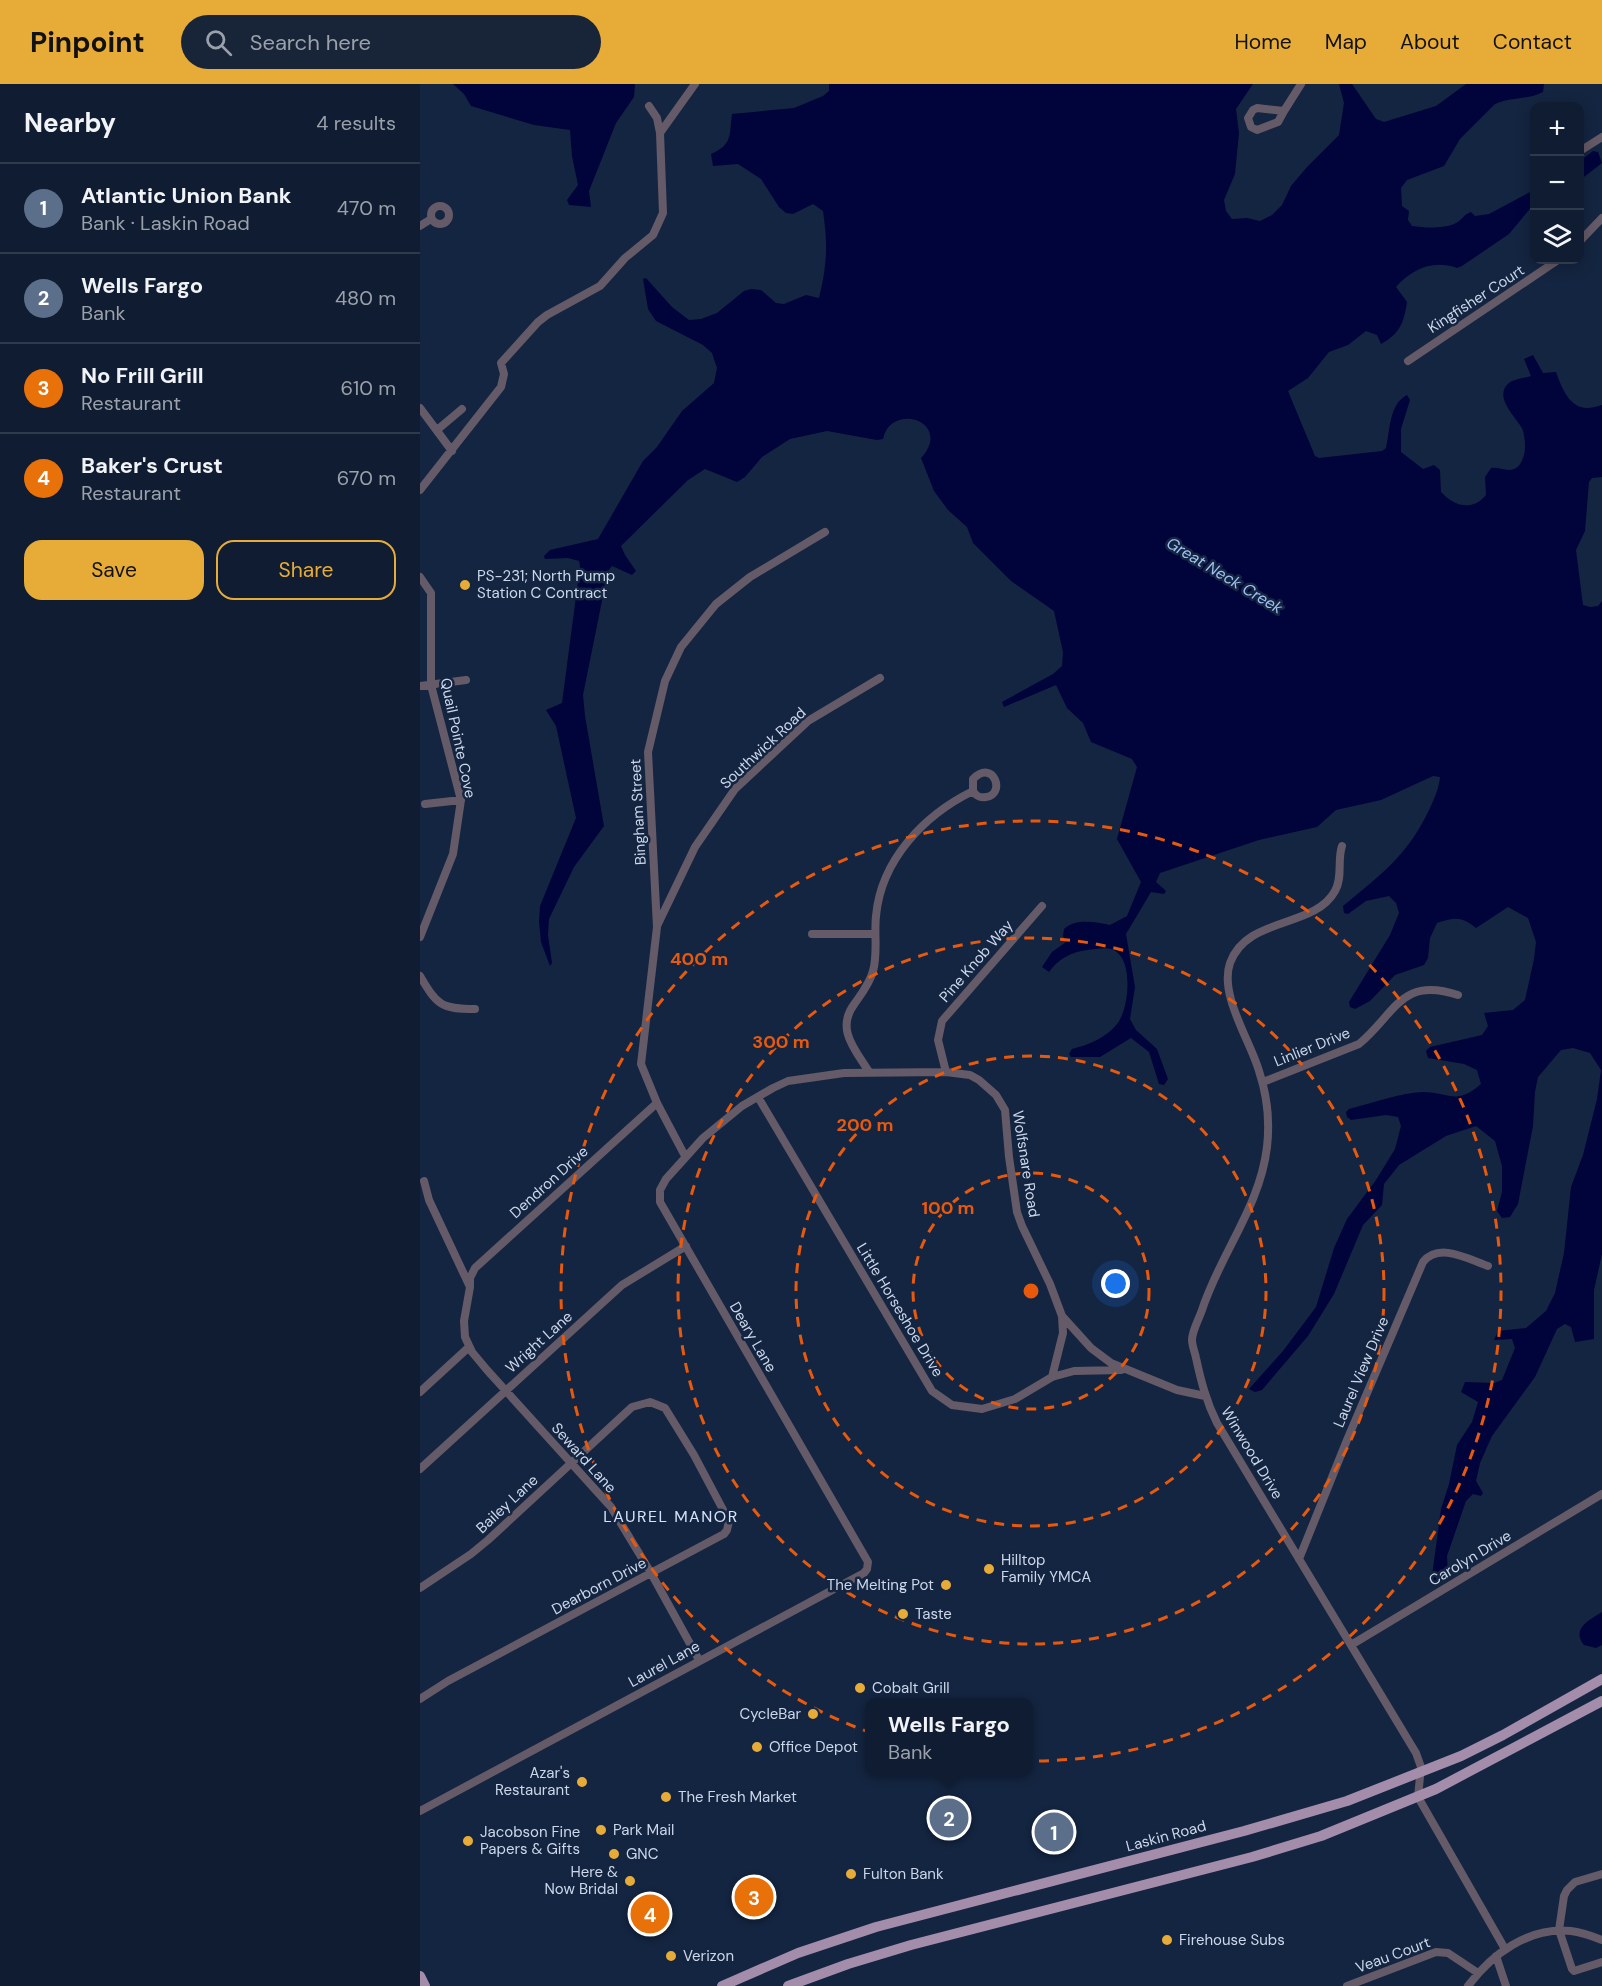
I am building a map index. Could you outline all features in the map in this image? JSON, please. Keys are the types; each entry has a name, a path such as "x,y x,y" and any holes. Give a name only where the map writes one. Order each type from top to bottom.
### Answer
{"main road":[{"name":"Laskin Road","path":"722,1986 798,1953 876,1927 1261,1827 1347,1801 1461,1756 1602,1679"},
{"path":"788,1986 910,1945 1286,1848 1321,1836 1418,1797 1602,1701"},
{"path":"420,1976 425,1986"}],"street":[{"path":"660,133 695,84"},
{"path":"1284,111 1301,84"},
{"path":"420,490 501,387 504,374 501,363 519,341 547,315 600,286 625,258 646,242 657,229 663,213 660,133 657,118 649,106"},
{"path":"1584,148 1602,137"},
{"path":"1584,237 1602,218"},
{"path":"420,226 431,219"},
{"name":"Kingfisher Court","path":"1408,360 1552,264"},
{"path":"420,408 452,451"},
{"path":"437,430 462,409"},
{"name":"Bingham Street","path":"685,1156 657,1103 641,1064 657,927 648,752 665,681 681,647 716,604 750,577 825,532"},
{"name":"Quail Pointe Cove","path":"420,577 431,593 431,685 461,800 453,854 420,937"},
{"name":"Southwick Road","path":"657,927 695,847 735,789 808,721 880,678"},
{"path":"420,686 466,680"},
{"path":"868,1072 848,1038 845,1022 849,1010 866,987 873,971 880,892 898,854 910,838 938,811 973,791"},
{"path":"425,804 461,800"},
{"name":"Winwood Drive","path":"1342,846 1338,884 1332,896 1313,910 1276,924 1253,936 1238,950 1229,966 1230,998 1263,1082 1268,1114 1268,1136 1260,1184 1243,1224 1221,1262 1192,1340 1205,1396 1216,1423 1416,1753 1421,1772 1418,1797"},
{"name":"Pine Knob Way","path":"946,1072 938,1040 942,1022 1042,906"},
{"path":"812,934 875,934"},
{"path":"420,976 432,997 451,1009 475,1009"},
{"name":"Linlier Drive","path":"1263,1082 1359,1044 1400,1001 1415,992 1434,989 1458,995"},
{"name":"Wolfsnare Road","path":"674,1170 685,1156 724,1120 758,1096 798,1079 868,1072 946,1072 970,1075 979,1080 1002,1102 1017,1212 1062,1316 1100,1356 1125,1370 1177,1390 1205,1396"},
{"name":"Little Horseshoe Drive","path":"758,1096 932,1391 952,1405 982,1409 1015,1399 1052,1377 1074,1371 1125,1370"},
{"name":"Dendron Drive","path":"469,1347 463,1329 470,1278 475,1268 657,1103"},
{"name":"Deary Lane","path":"674,1170 661,1186 659,1195 664,1208 841,1517"},
{"path":"424,1181 429,1200 470,1287"},
{"name":"Wright Lane","path":"420,1469 622,1285 686,1246"},
{"name":"Laurel View Drive","path":"1299,1558 1423,1262 1432,1254 1443,1252 1488,1266"},
{"path":"1052,1377 1063,1333 1062,1316"},
{"path":"420,1392 469,1347"},
{"name":"Seward Lane","path":"469,1347 618,1517 699,1660"},
{"name":"Bailey Lane","path":"420,1588 479,1547 605,1431 639,1404 650,1402 665,1408 700,1466"},
{"name":"Dearborn Drive","path":"420,1699 458,1676 724,1534 729,1525 728,1516 700,1466"},
{"name":"Carolyn Drive","path":"1351,1645 1602,1494"},
{"name":"Laurel Lane","path":"420,1811 864,1573 868,1562 841,1517"},
{"path":"1418,1797 1505,1949"},
{"path":"1602,1874 1570,1885 1564,1896 1559,1930 1572,1969 1577,1971 1602,1962"},
{"path":"1468,1986 1478,1973 1505,1949 1536,1935 1559,1930 1584,1933 1602,1940"},
{"name":"Veau Court","path":"1347,1986 1436,1952 1448,1953 1478,1973"},
{"path":"1496,1956 1506,1986"}],"water":[{"path":"453,84 635,84 634,97 616,123 589,191 591,207 569,205 567,200 578,185 570,130 534,125 471,106 464,94"},
{"name":"Great Neck Creek","path":"829,84 1253,84 1236,109 1239,133 1235,174 1224,200 1226,211 1232,219 1247,218 1260,221 1272,215 1282,205 1291,186 1339,135 1344,103 1339,84 1352,84 1376,119 1384,122 1436,106 1466,84 1544,84 1543,92 1537,95 1495,104 1460,139 1444,166 1407,180 1401,188 1402,206 1409,211 1408,220 1412,226 1428,228 1451,225 1471,212 1475,216 1489,214 1530,192 1530,209 1509,234 1462,266 1457,268 1448,265 1432,265 1409,275 1396,287 1407,302 1402,321 1393,336 1381,344 1377,335 1366,331 1348,345 1329,352 1308,378 1288,391 1315,456 1319,458 1382,451 1386,448 1394,411 1401,399 1407,395 1410,400 1401,429 1401,452 1423,469 1434,465 1440,470 1441,492 1457,504 1463,505 1475,504 1486,495 1485,477 1491,468 1511,470 1520,464 1525,452 1523,431 1507,406 1503,394 1509,383 1531,376 1524,359 1533,355 1543,373 1556,372 1560,384 1575,404 1587,408 1602,405 1602,477 1592,478 1589,482 1585,531 1576,550 1583,605 1598,606 1602,601 1602,1254 1594,1290 1594,1339 1575,1342 1571,1327 1565,1324 1557,1329 1535,1377 1492,1436 1480,1463 1476,1481 1483,1493 1481,1496 1473,1494 1466,1501 1447,1556 1448,1574 1431,1583 1441,1509 1457,1445 1472,1422 1478,1402 1461,1392 1465,1382 1494,1383 1502,1380 1515,1348 1512,1339 1494,1340 1498,1331 1526,1328 1546,1311 1555,1293 1564,1253 1571,1187 1583,1155 1597,1099 1601,1070 1590,1053 1573,1048 1561,1050 1538,1077 1533,1126 1518,1204 1510,1217 1502,1218 1497,1211 1502,1192 1502,1166 1495,1141 1476,1126 1446,1136 1399,1165 1384,1184 1382,1205 1363,1225 1334,1294 1308,1336 1262,1390 1255,1392 1249,1389 1283,1351 1316,1307 1334,1248 1347,1219 1376,1180 1395,1149 1401,1126 1398,1117 1386,1115 1351,1120 1347,1117 1346,1112 1349,1109 1405,1094 1423,1092 1459,1096 1472,1091 1481,1084 1477,1070 1464,1064 1428,1058 1426,1051 1430,1047 1482,1035 1488,1026 1484,1013 1513,1010 1525,1000 1536,942 1528,918 1508,907 1476,928 1458,919 1437,923 1430,938 1428,958 1424,965 1395,975 1370,1001 1355,1009 1350,1007 1349,1002 1390,935 1399,913 1396,903 1389,896 1366,901 1348,914 1344,913 1343,906 1393,863 1413,839 1432,804 1440,777 1433,776 1381,800 1336,810 1317,827 1259,840 1160,873 1156,882 1166,891 1164,894 1151,892 1126,934 1135,987 1130,1019 1136,1030 1157,1049 1168,1079 1164,1085 1159,1084 1149,1052 1131,1038 1100,1057 1071,1057 1069,1054 1072,1049 1102,1037 1113,1029 1121,1017 1128,984 1124,962 1119,954 1111,949 1100,948 1071,954 1049,972 1042,967 1052,952 1066,942 1063,936 1064,929 1074,923 1110,925 1127,916 1141,882 1117,839 1137,767 1132,759 1091,742 1083,723 1067,708 1056,685 1004,707 1002,702 1053,674 1062,666 1063,652 1054,611 1011,581 973,543 967,527 948,510 934,491 921,458 929,445 930,434 926,426 907,419 897,421 888,427 883,439 877,440 827,431 790,439 762,457 745,477 737,482 705,469 688,480 621,546 636,571 632,575 612,566 608,571 583,695 604,826 574,867 549,919 548,935 552,963 550,966 541,942 540,906 576,818 556,726 546,710 562,703 580,566 579,561 568,558 545,559 544,556 550,550 598,539 643,461 657,447 682,411 714,383 717,368 712,353 703,345 656,321 648,309 643,279 646,278 672,307 689,320 701,319 717,313 744,291 751,289 761,290 776,303 784,304 806,295 819,298 826,255 823,211 813,204 793,214 786,213 779,207 761,179 738,164 713,166 711,154 727,143 732,114 794,108 823,96 829,91"},
{"path":"1593,151 1598,152 1602,163 1584,177 1584,158"},
{"path":"1602,1612 1602,1645 1596,1648 1584,1645 1580,1634 1583,1626"}],"place":[{"name":"PS-231; North Pump Station C Contract","path":"465,585"},
{"name":"Hilltop Family YMCA","path":"989,1569"},
{"name":"The Melting Pot","path":"946,1585"},
{"name":"Taste","path":"903,1614"},
{"name":"Cobalt Grill","path":"860,1688"},
{"name":"CycleBar","path":"813,1714"},
{"name":"Office Depot","path":"757,1747"},
{"name":"Azar's Restaurant","path":"582,1782"},
{"name":"The Fresh Market","path":"666,1797"},
{"name":"Wells Fargo","path":"949,1818"},
{"name":"Park Mail","path":"601,1830"},
{"name":"Atlantic Union Bank","path":"1054,1832"},
{"name":"Jacobson Fine Papers & Gifts","path":"468,1841"},
{"name":"GNC","path":"614,1854"},
{"name":"Fulton Bank","path":"851,1874"},
{"name":"Here & Now Bridal","path":"630,1881"},
{"name":"No Frill Grill","path":"754,1897"},
{"name":"Baker's Crust","path":"650,1914"},
{"name":"Firehouse Subs","path":"1167,1940"},
{"name":"Verizon","path":"671,1956"}],"district":[{"name":"LAUREL MANOR","path":"671,1516"}]}
